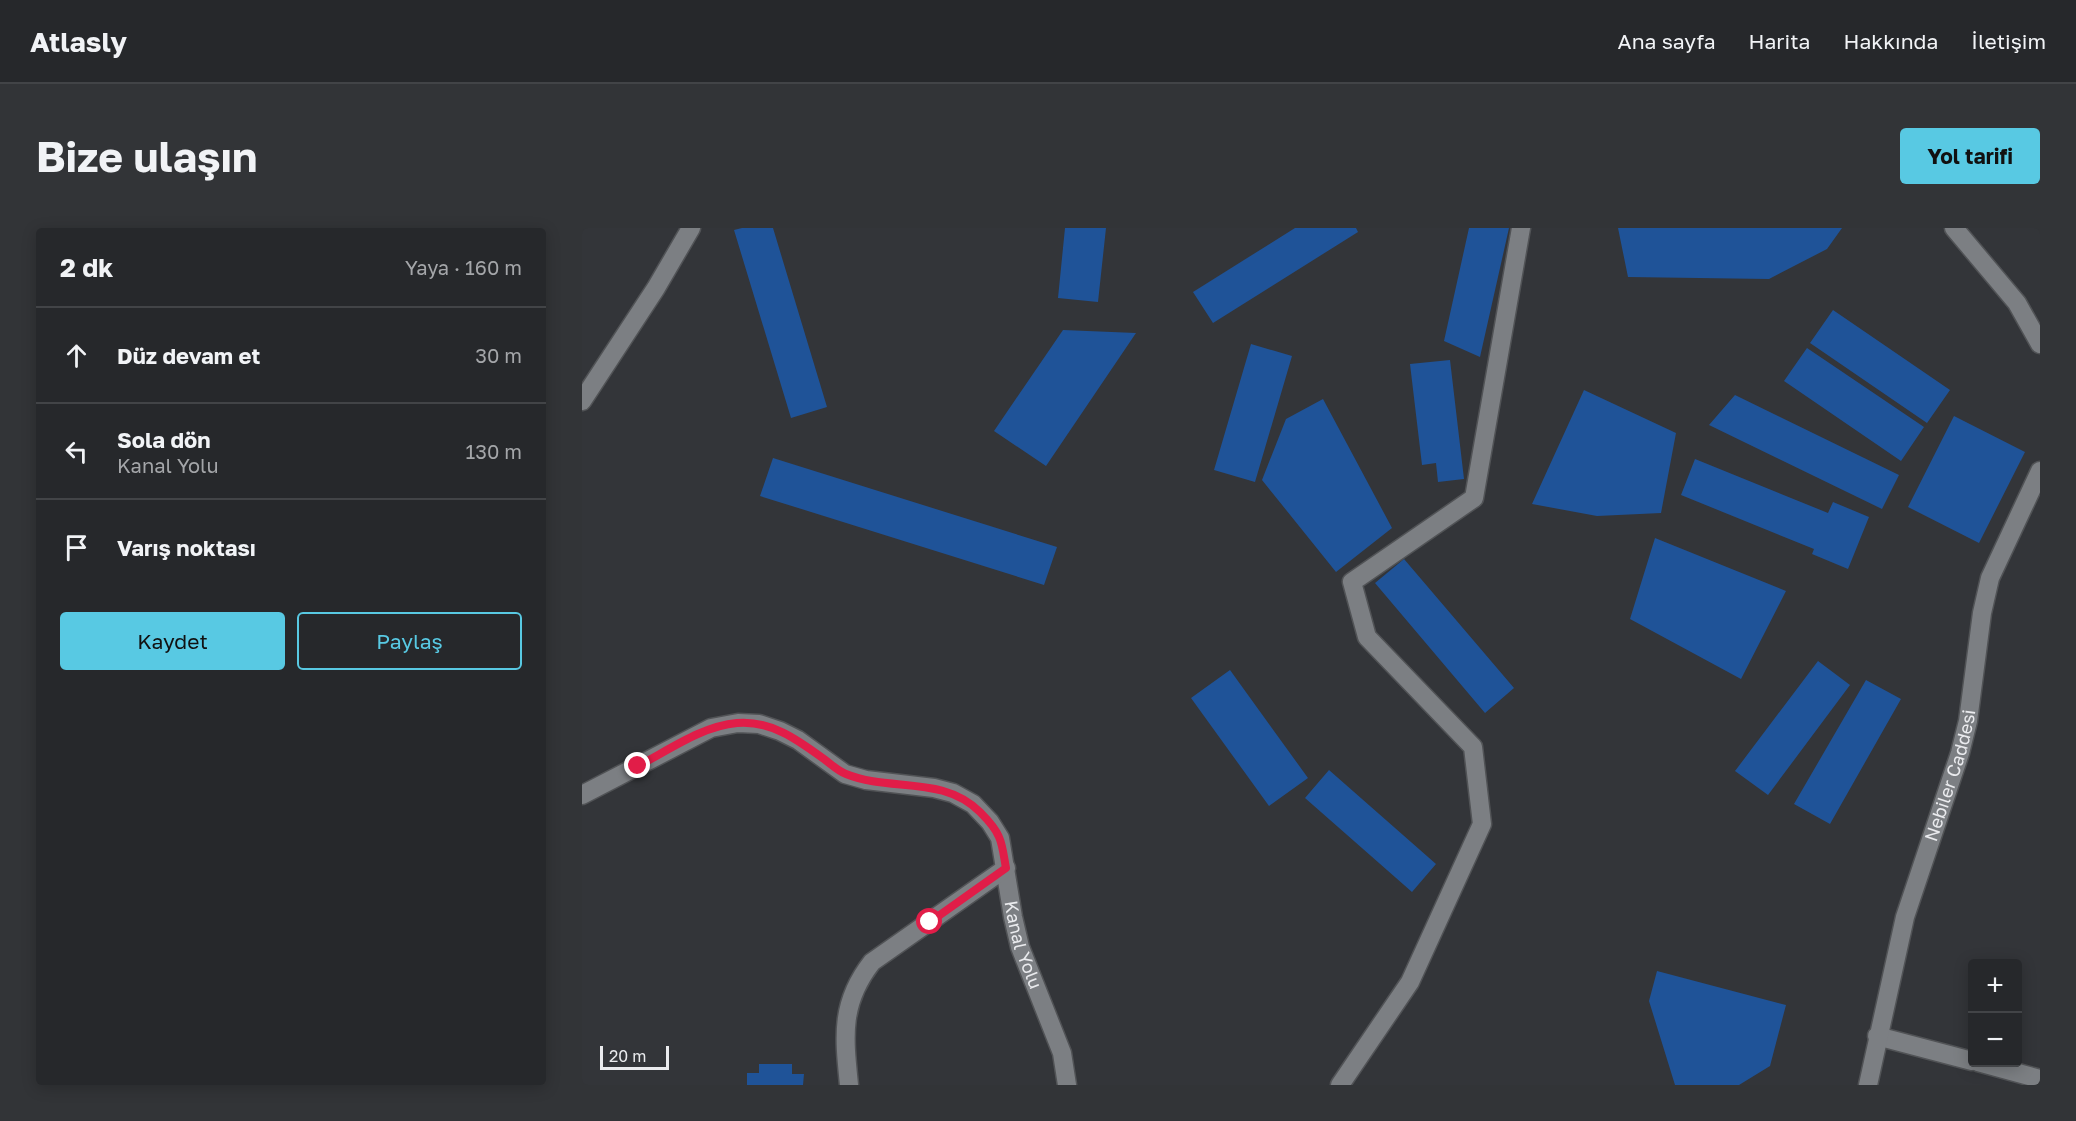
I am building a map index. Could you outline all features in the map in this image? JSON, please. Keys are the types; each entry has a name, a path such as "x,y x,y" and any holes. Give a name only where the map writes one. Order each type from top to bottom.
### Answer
{"street":[{"path":"582,401 656,288 692,228"},
{"path":"1340,1085 1410,982 1482,824 1473,747 1367,637 1352,582 1474,498 1521,228"},
{"path":"1954,228 2017,303 2040,344"},
{"name":"Nebiler Caddesi","path":"1868,1085 1905,917 1960,753 1982,613 1990,578 2040,471"},
{"name":"Kanal Yolu","path":"582,795 711,728 738,723 759,724 780,730 798,740 844,774 866,780 934,788 953,793 973,804 990,822 1000,838 1020,946 1062,1053 1067,1085"},
{"path":"849,1085 845,1024 851,998 864,973 872,962 1006,868"},
{"path":"1878,1036 1968,1060"},
{"path":"1996,1067 2040,1079"}],"building":[{"path":"773,228 827,407 791,418 734,230"},
{"path":"1065,228 1106,228 1098,302 1058,298"},
{"path":"1295,228 1356,228 1358,232 1213,323 1193,292"},
{"path":"1469,228 1509,228 1480,357 1444,341"},
{"path":"1618,228 1842,228 1827,249 1769,279 1628,277"},
{"path":"1833,310 1950,390 1927,423 1810,343"},
{"path":"1063,330 1136,333 1046,466 994,431"},
{"path":"1251,344 1292,356 1255,482 1214,470"},
{"path":"1807,348 1924,427 1901,461 1784,381"},
{"path":"1450,360 1464,479 1438,482 1436,463 1422,465 1410,364"},
{"path":"1584,390 1676,433 1661,513 1597,516 1532,504"},
{"path":"1735,395 1899,475 1882,509 1709,425"},
{"path":"1323,399 1392,528 1336,572 1262,480 1286,419"},
{"path":"1954,416 2025,452 1979,543 1908,507"},
{"path":"773,458 1057,547 1044,585 760,496"},
{"path":"1695,459 1828,513 1833,502 1869,517 1848,569 1812,554 1814,549 1681,495"},
{"path":"1655,538 1786,591 1741,679 1630,619"},
{"path":"1404,559 1514,688 1485,713 1375,583"},
{"path":"1818,661 1850,685 1768,795 1735,771"},
{"path":"1230,670 1308,778 1269,806 1191,698"},
{"path":"1866,680 1901,699 1830,824 1794,804"},
{"path":"1329,770 1436,864 1412,892 1305,798"},
{"path":"1657,971 1786,1005 1770,1066 1739,1085 1675,1085 1649,1001"},
{"path":"759,1064 792,1064 792,1074 804,1074 803,1085 747,1085 747,1073 759,1073"}],"route":[{"path":"638,766 711,728 738,723 759,724 780,730 798,740 844,774 866,780 934,788 953,793 973,804 990,822 1000,838 1006,868 930,922"}]}
